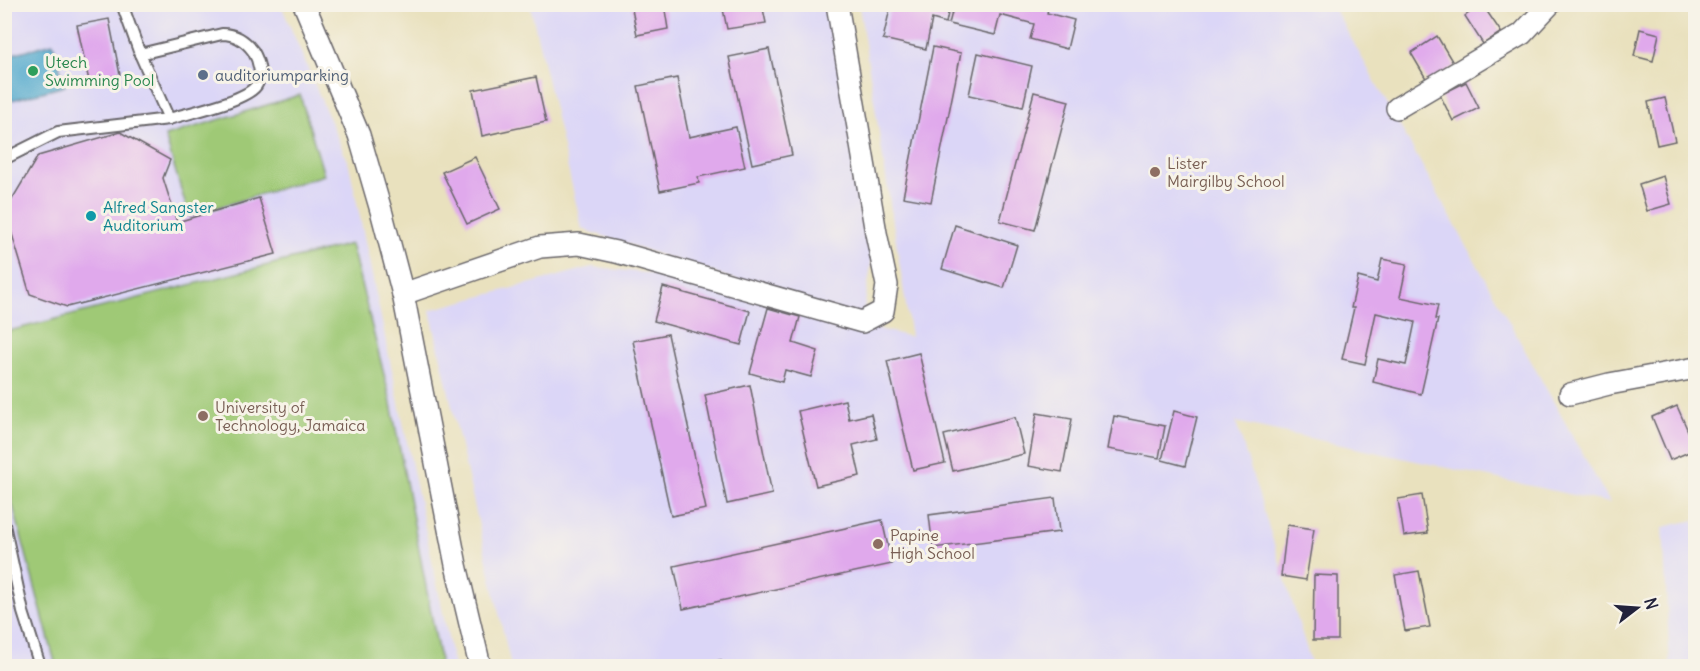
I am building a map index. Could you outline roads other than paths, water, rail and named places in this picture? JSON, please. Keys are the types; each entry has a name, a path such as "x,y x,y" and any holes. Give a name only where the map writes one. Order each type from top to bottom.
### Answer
{"street":[{"path":"304,4 359,135 382,214 403,294 456,565 480,666"},
{"path":"403,294 540,248 579,244 616,252 862,322 883,311 887,285 837,4"},
{"path":"1397,108 1522,34 1551,4"},
{"path":"1570,394 1695,368"}],"lane":[{"path":"122,4 140,54 169,119"},
{"path":"4,159 57,132 169,119 243,96 256,86 260,75 253,51 232,34 222,34 140,54"},
{"path":"4,524 23,612 40,666"}],"water":[{"name":"Utech Swimming Pool","path":"53,43 65,86 5,102 5,56"}],"place":[{"name":"Utech Swimming Pool","path":"33,71"},
{"name":"auditoriumparking","path":"203,75"},
{"name":"Lister Mairgilby School","path":"1155,172"},
{"name":"Alfred Sangster Auditorium","path":"91,216"},
{"name":"University of Technology, Jamaica","path":"203,416"},
{"name":"Papine High School","path":"878,544"}]}
